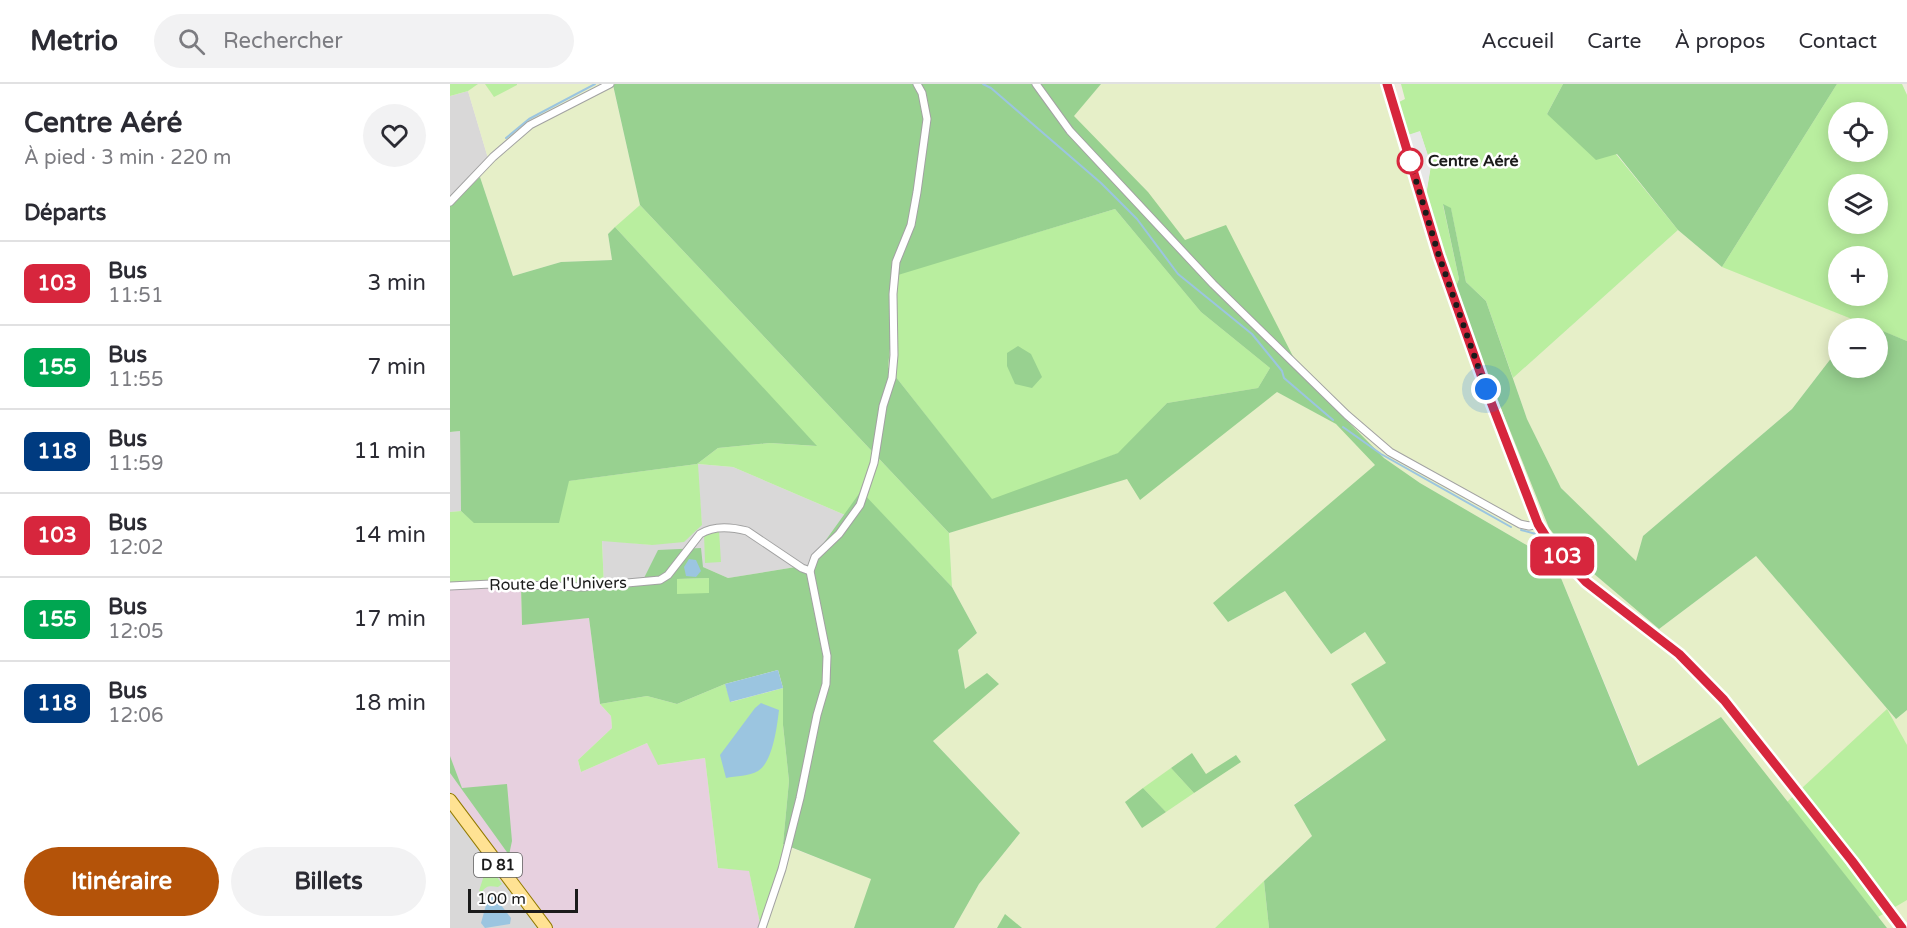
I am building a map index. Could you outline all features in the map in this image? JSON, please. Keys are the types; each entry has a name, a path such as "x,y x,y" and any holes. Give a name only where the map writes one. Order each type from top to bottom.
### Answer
{"main road":[{"name":"D 81","path":"450,800 546,928"}],"street":[{"path":"450,202 509,142 530,125 610,84"},
{"path":"762,928 782,869 826,684 828,656 810,571 815,556 839,534 860,505 874,463 883,406 892,378 893,294 896,262 913,214 927,119 922,93 916,84"},
{"path":"1036,84 1070,131 1213,284 1347,415 1390,452 1520,525 1538,524"},
{"path":"1387,84 1439,256 1486,389 1538,524 1550,543 1586,582 1679,654 1724,700 1852,861 1902,928"},
{"name":"Route de l'Univers","path":"450,586 491,584 583,586 660,580 668,575 700,534 705,530 719,528 747,531 810,571"}],"shaded area":[{"path":"468,91 490,165 450,206 450,96"},
{"path":"1420,131 1431,165 1424,207 1402,137"},
{"path":"460,431 461,511 450,512 450,432"},
{"path":"697,464 733,467 845,515 808,565 728,578 703,567 641,584 604,588 602,540 652,545 702,525"},
{"path":"521,587 522,624 589,618 600,704 611,716 612,728 578,760 581,772 647,743 659,765 705,758 718,868 749,870 761,928 552,928 450,791 450,588"},
{"path":"450,791 503,863 552,928 450,928"}],"green space":[{"path":"450,84 615,84 613,86 640,205 608,234 612,260 561,262 513,276 480,177 490,165 468,91 450,96"},
{"path":"450,84 478,84 468,91 450,96"},
{"path":"485,84 517,84 517,85 494,97"},
{"path":"1101,84 1395,84 1399,102 1403,150 1454,291 1549,528 1567,551 1659,629 1756,556 1896,719 1907,710 1907,928 1887,928 1843,874 1639,766 1554,561 1420,483 1384,458 1228,622 1285,591 1331,654 1365,632 1387,663 1387,740 1294,804 1312,836 1215,928 954,928 979,884 1020,833 933,741 965,689 958,650 977,633 952,587 949,533 1004,515 1148,192 1073,116"},
{"path":"1101,84 1074,116 1148,192 1185,240 1226,225 1303,376 1384,458 1420,483 1554,561 1638,766 1721,717 1887,928 1269,928 1264,881 1312,836 1294,805 1386,740 1351,684 1386,663 1365,632 1331,654 1285,591 1228,622 1213,603 1375,465 1336,424 1277,392 1140,500 1127,479 949,533 640,205 613,85","holes":["1115,209 1201,312 1270,368 1258,388 1167,403 1118,453 992,499 888,367 898,275"]},
{"path":"1401,84 1563,84 1547,114 1616,154 1678,230 1513,378 1486,301 1466,282 1451,209 1443,205 1459,279 1454,291 1424,207 1431,165 1420,132 1402,137 1399,102 1405,99"},
{"path":"1563,84 1837,84 1722,267 1678,230 1617,154 1596,160 1547,114"},
{"path":"1837,84 1902,84 1907,95 1907,341 1888,333 1888,318 1828,318 1828,362 1792,409 1643,536 1636,562 1561,488 1527,419 1513,378 1678,230 1722,267"},
{"path":"1837,84 1902,84 1907,95 1907,341 1888,333 1888,318 1850,318 1722,267"},
{"path":"480,177 513,276 561,262 612,260 608,234 615,227 817,446 770,443 718,448 697,464 569,481 559,523 474,523 461,511 460,431 450,432 450,206"},
{"path":"1443,204 1451,208 1466,282 1486,301 1527,419 1561,488 1636,561 1643,536 1792,409 1828,362 1828,378 1888,378 1888,333 1907,341 1907,710 1896,719 1756,556 1659,629 1567,551 1549,528 1454,291 1459,279"},
{"path":"640,205 949,533 952,587 861,492 845,515 733,467 698,464 702,525 684,542 652,545 602,541 604,588 593,590 521,587 450,588 450,512 461,511 475,523 568,481 697,464 718,448 770,443 816,446 615,227"},
{"path":"1115,209 1201,312 1270,368 1258,388 1167,403 1119,453 992,500 888,367 898,274"},
{"path":"1018,346 1031,354 1042,377 1032,388 1015,384 1007,366 1007,353"},
{"path":"861,491 952,587 977,633 958,650 965,689 987,673 999,684 933,741 1020,833 979,884 954,928 854,928 871,879 783,844 789,781 783,725 783,688 778,670 725,684 677,704 647,696 600,704 589,618 522,625 521,587 593,590 641,584 658,550 701,548 703,567 728,578 808,565","holes":["709,578 709,593 677,594 677,579"]},
{"path":"719,530 721,562 705,563 704,534"},
{"path":"709,578 710,594 677,595 676,579"},
{"path":"725,684 731,702 783,688 783,725 789,781 783,844 789,847 761,928 749,871 718,868 705,758 658,765 647,743 581,772 578,760 612,728 611,716 600,704 647,696 677,704"},
{"path":"1887,709 1907,745 1907,900 1878,917 1787,802"},
{"path":"1192,753 1206,774 1236,755 1241,762 1194,793 1171,768"},
{"path":"450,756 462,788 507,784 512,841 509,855 450,773"},
{"path":"1171,768 1194,793 1166,812 1143,788"},
{"path":"1143,788 1166,812 1142,828 1125,802"},
{"path":"789,847 872,879 854,928 761,928"},
{"path":"487,863 502,884 498,887 487,887 482,892 479,891 485,872 483,866"},
{"path":"1264,881 1269,928 1215,928"},
{"path":"1005,914 1022,928 997,928"}],"water":[{"path":"689,559 696,560 701,571 696,577 686,576 684,567"},
{"path":"778,670 783,688 730,702 725,684"},
{"path":"761,703 779,710 771,752 758,771 726,778 720,755"},
{"path":"494,896 511,918 510,924 485,928 481,923 488,898"}],"waterway":[{"path":"506,138 529,119 595,84"},
{"path":"983,84 991,88 1101,183 1137,219 1178,274 1252,334 1282,371 1284,378 1333,420"},
{"path":"1343,427 1381,454 1511,527"},
{"path":"1521,530 1536,534 1566,567"},
{"path":"1572,574 1582,585 1590,589"},
{"path":"1638,618 1656,629 1702,670 1755,733"},
{"path":"1890,906 1907,928"}],"bus line":[{"name":"103","path":"1387,84 1439,256 1486,389 1538,524 1550,543 1586,582 1679,654 1724,700 1852,861 1902,928"}],"place":[{"name":"Centre Aéré","path":"1410,161"}],"route":[{"path":"1410,161 1439,256 1486,389"}]}
